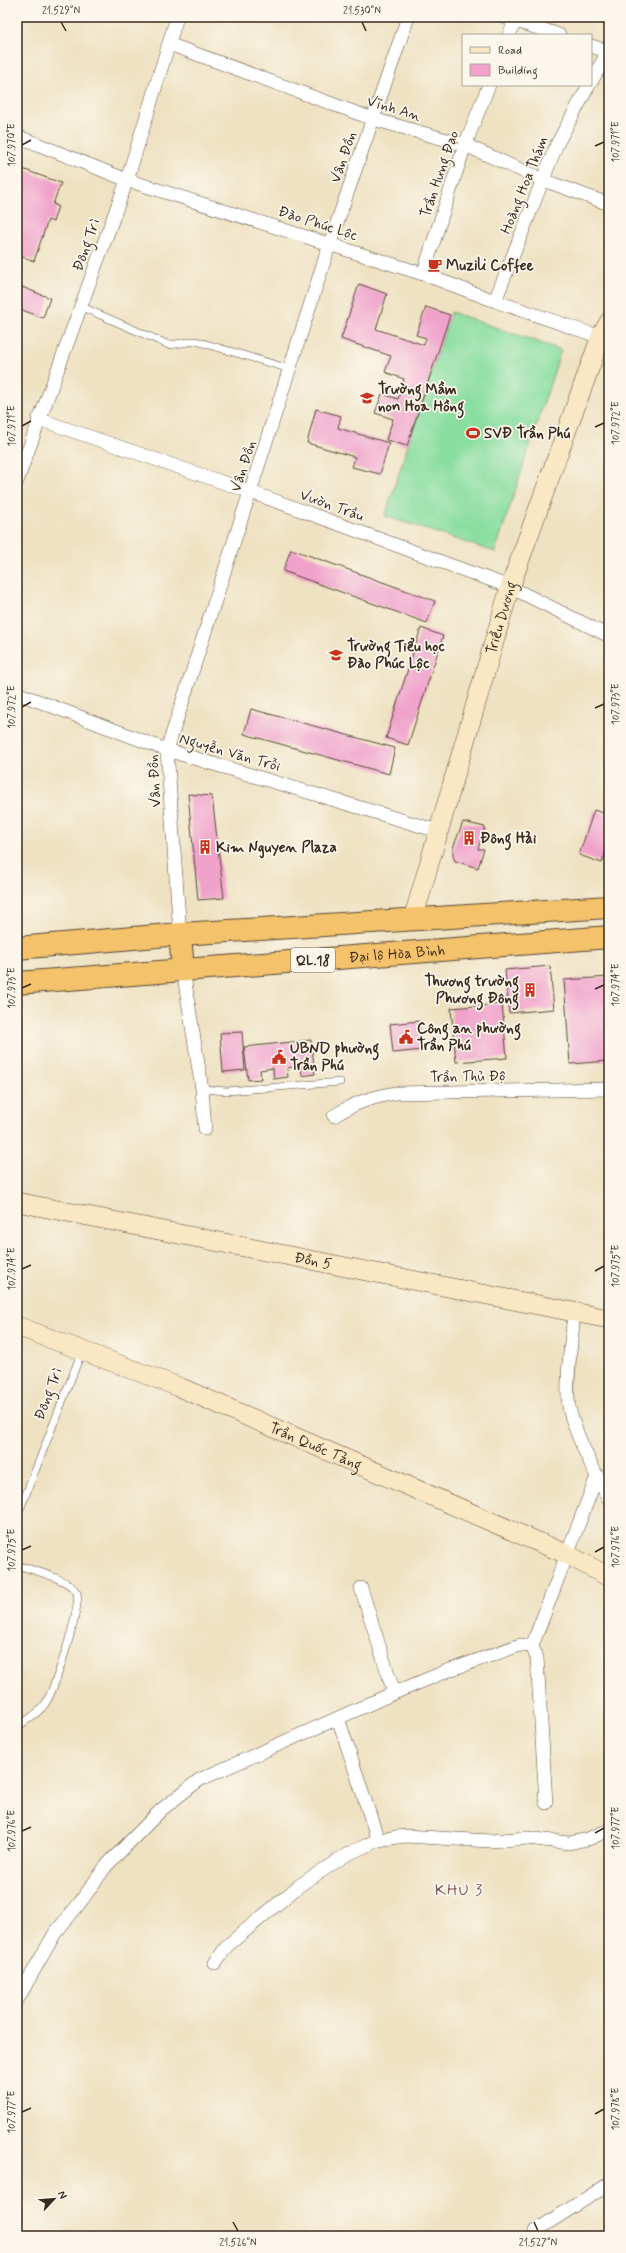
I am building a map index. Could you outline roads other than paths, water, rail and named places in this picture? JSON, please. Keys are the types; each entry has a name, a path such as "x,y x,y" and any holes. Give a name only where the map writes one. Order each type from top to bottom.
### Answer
{"highway":[{"name":"QL.18","path":"17,948 180,934 609,907"},
{"path":"407,953 409,920"},
{"path":"180,934 183,970"},
{"name":"Đại lộ Hòa Bình","path":"17,983 609,937"}],"street":[{"name":"Đông Trì","path":"17,481 38,419 127,180 177,17"},
{"name":"Vân Đồn","path":"180,934 167,750 330,243 408,17"},
{"path":"509,34 512,18 556,34"},
{"name":"Vĩnh An","path":"169,44 373,119 465,145 543,180 609,204"},
{"path":"592,46 609,51 592,80"},
{"name":"Trần Hưng Đạo","path":"423,274 465,145 489,86"},
{"name":"Hoàng Hoa Thám","path":"495,301 557,144 588,86"},
{"name":"Đào Phúc Lộc","path":"17,136 127,180 330,243 423,274 495,301 606,333"},
{"name":"Triều Dương","path":"409,920 438,831 510,586 606,333"},
{"name":"Vườn Trầu","path":"38,419 251,492 510,586 609,636"},
{"name":"Nguyễn Văn Trỗi","path":"17,693 167,750 438,831"},
{"path":"183,970 202,1089 205,1129"},
{"name":"Trần Thủ Độ","path":"334,1116 350,1105 370,1098 396,1093 609,1089"},
{"name":"Đồn 5","path":"17,1202 609,1319"},
{"path":"574,1312 568,1393 569,1407 597,1476 609,1499"},
{"name":"Trần Quốc Tảng","path":"17,1326 260,1420 566,1554 609,1578"},
{"path":"546,1803 537,1658 532,1646 597,1476"},
{"path":"361,1588 394,1693"},
{"path":"17,2000 55,1933 79,1904 106,1866 161,1810 199,1780 447,1671 520,1646 532,1646"},
{"path":"338,1718 378,1840"},
{"path":"215,1963 226,1946 300,1885 346,1855 378,1840 405,1836 490,1841 527,1838 569,1843 588,1839 609,1830"},
{"path":"534,2231 609,2184"}],"lane":[{"path":"80,306 169,345 196,341 290,369"},
{"path":"202,1089 227,1091 340,1082"},
{"name":"Đông Trì","path":"17,1517 82,1350"},
{"path":"17,1565 69,1584 77,1594 78,1610 57,1679 46,1703 33,1716 17,1727"}],"place":[{"name":"Muzili Coffee","path":"435,265"},
{"name":"Trường Mầm non Hoa Hồng","path":"367,398"},
{"name":"SVĐ Trần Phú","path":"473,433"},
{"name":"Trường Tiểu học Đào Phúc Lộc","path":"336,655"},
{"name":"Đông Hải","path":"469,838"},
{"name":"Kim Nguyen Plaza","path":"205,847"},
{"name":"Thương trường Phương Đông","path":"530,990"},
{"name":"Công an phường Trần Phú","path":"406,1037"},
{"name":"UBND phường Trần Phú","path":"279,1057"}],"district":[{"name":"KHU 3","path":"459,1889"}]}
